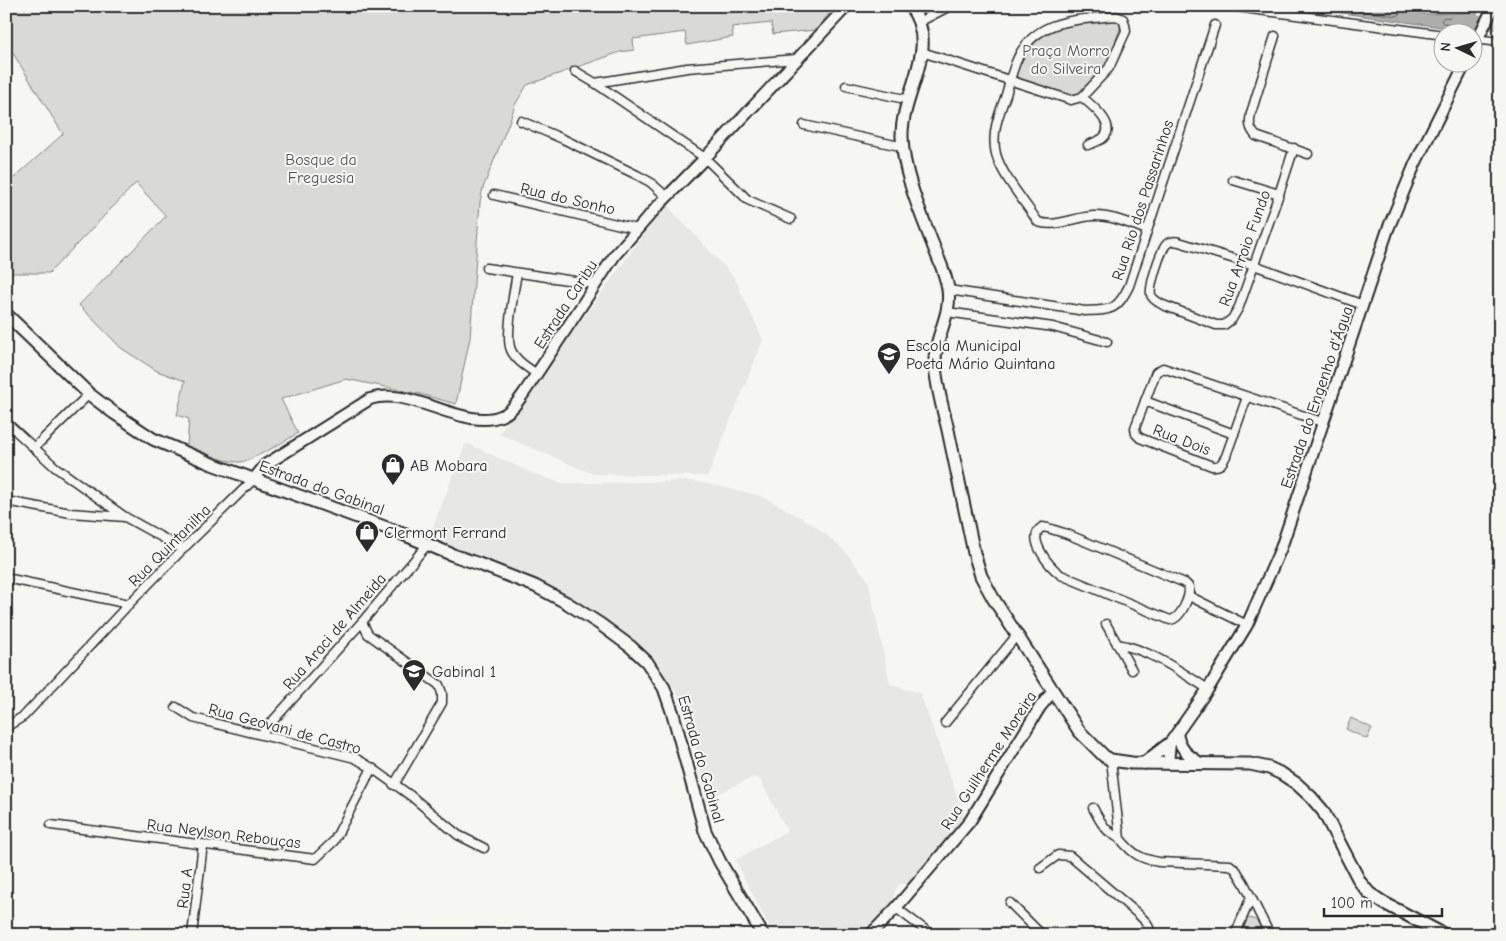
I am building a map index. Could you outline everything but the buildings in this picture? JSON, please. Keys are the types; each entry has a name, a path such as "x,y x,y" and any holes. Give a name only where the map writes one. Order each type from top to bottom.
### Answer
{"main road":[{"path":"910,6 917,16 923,40 922,52 909,100 902,137 916,201 946,276 949,290 947,312 937,346 935,362 974,553 981,576 993,598 1079,731 1104,756 1111,760 1132,763 1250,764 1269,768 1282,774 1297,784 1323,811 1360,882 1369,892 1384,903 1445,935"},
{"name":"Estrada do Gabinal","path":"6,314 89,394 153,439 253,480 398,532 535,586 567,603 631,647 647,662 664,688 673,714 704,831 763,935"},
{"path":"1144,763 1170,743"}],"street":[{"name":"Estrada Caribu","path":"253,480 264,465 370,399 380,396 422,403 478,418 492,418 503,415 514,407 615,255 637,229 847,6"},
{"path":"919,22 950,6"},
{"path":"1229,6 1434,34"},
{"path":"1484,24 1493,7"},
{"path":"922,52 1011,80 1071,100 1082,97 1109,68 1126,31 1123,19 1116,16 1066,21 1049,27 1035,35 1024,47 1016,62 1011,80 995,128 996,153 1002,169 1038,222 1043,224 1093,216 1106,217 1147,230"},
{"name":"Rua Rio dos Passarinhos","path":"949,290 1085,311 1106,310 1117,306 1123,300 1129,286 1215,25"},
{"path":"1275,36 1249,123 1251,130 1256,136 1308,154"},
{"path":"1484,40 1500,42"},
{"path":"595,83 687,68 797,59"},
{"path":"575,71 705,158 748,200 792,219"},
{"name":"Estrada do Engenho d'Água","path":"1170,743 1208,689 1246,625 1281,548 1388,229 1412,172 1461,72"},
{"path":"846,86 909,100"},
{"path":"1082,97 1102,116 1107,124 1108,131 1104,138 1088,145"},
{"path":"521,121 637,175 650,182 667,197"},
{"path":"804,125 904,146"},
{"name":"Rua Arroio Fundo","path":"1254,265 1172,241 1167,243 1162,249 1151,295 1155,301 1163,305 1216,326 1224,325 1232,319 1254,265 1294,148"},
{"path":"1233,180 1279,194"},
{"name":"Rua do Sonho","path":"494,195 637,229"},
{"path":"1254,265 1363,305"},
{"path":"486,268 595,284"},
{"path":"516,273 510,348 516,358 537,374"},
{"path":"947,312 1065,329 1107,342"},
{"name":"Rua Dois","path":"1247,397 1222,463 1218,466 1212,466 1140,438 1136,434 1136,428 1156,372 1163,368 1322,422"},
{"path":"34,448 89,394"},
{"name":"Rua Dois","path":"1145,401 1234,434"},
{"path":"6,422 10,428 55,467 125,517 183,549"},
{"name":"Rua Quintanilha","path":"6,578 129,604 253,480"},
{"path":"6,500 71,513 125,517"},
{"path":"1042,527 1067,534 1185,584 1189,587 1189,596 1178,617 1175,620 1170,620 1061,575 1046,560 1037,544 1036,534 1042,527"},
{"name":"Rua Araci de Almeida","path":"261,734 362,622 427,545"},
{"path":"1189,596 1246,625"},
{"path":"6,727 24,716 129,604"},
{"path":"362,622 368,634 439,685 442,693 442,702 394,785"},
{"path":"1106,624 1132,670"},
{"path":"351,634 368,634"},
{"path":"945,723 1017,635"},
{"path":"1117,644 1167,663 1208,689"},
{"name":"Rua Guilherme Moreira","path":"870,935 896,908 970,821 1040,707 1052,691"},
{"name":"Rua Geovani de Castro","path":"176,707 194,718 354,758 372,768 411,796 458,835 484,848"},
{"path":"1178,733 1181,746 1185,752 1200,763"},
{"path":"1168,763 1170,743"},
{"path":"1111,760 1120,839"},
{"name":"Rua Neylson Rebouças","path":"51,826 315,858 334,841 372,768"},
{"path":"1093,808 1105,828 1120,839 1127,848 1148,861 1230,865 1236,870 1244,883 1270,935"},
{"name":"Rua A","path":"192,935 203,844"},
{"path":"1040,868 1058,855 1070,856 1138,914 1147,923 1152,935"},
{"path":"1235,935 1251,897"},
{"path":"1010,903 1042,935"},
{"path":"896,908 932,935"}],"shaded area":[{"path":"666,204 734,277 763,340 708,476 593,474 499,434"},
{"path":"466,443 532,473 561,483 693,481 762,496 814,525 845,551 868,580 890,684 920,693 965,818 911,884 899,884 894,893 894,903 863,935 774,935 735,860 787,831 760,779 753,777 707,799 694,739 677,692 650,661 601,619 532,578 429,537"}],"green space":[{"name":"Bosque da Freguesia","path":"8,6 835,6 816,30 773,34 771,23 732,27 733,37 687,45 685,32 633,39 634,50 620,52 527,85 515,105 483,188 480,202 470,338 456,404 420,394 346,379 281,399 298,433 260,455 244,461 233,462 187,446 189,419 177,415 185,381 157,371 121,348 79,305 166,216 136,183 49,273 6,273 6,185 63,134 6,42"},
{"name":"Praça Morro do Silveira","path":"1117,21 1120,29 1107,63 1081,93 1069,95 1021,80 1017,77 1015,73 1024,50 1041,34 1061,25"},
{"path":"1351,718 1372,728 1367,739 1346,729"},
{"path":"1249,918 1257,922 1263,935 1238,935 1244,922"}],"water":[{"path":"1293,6 1396,6 1412,12 1428,14 1478,12 1473,22 1434,22 1434,26"}],"waterway":[{"path":"1456,21 1500,24"}],"place":[{"name":"Escola Municipal Poeta Mário Quintana","path":"889,375"},
{"name":"AB Mobara","path":"393,486"},
{"name":"Clermont Ferrand","path":"367,553"},
{"name":"Gabinal 1","path":"414,692"}]}
